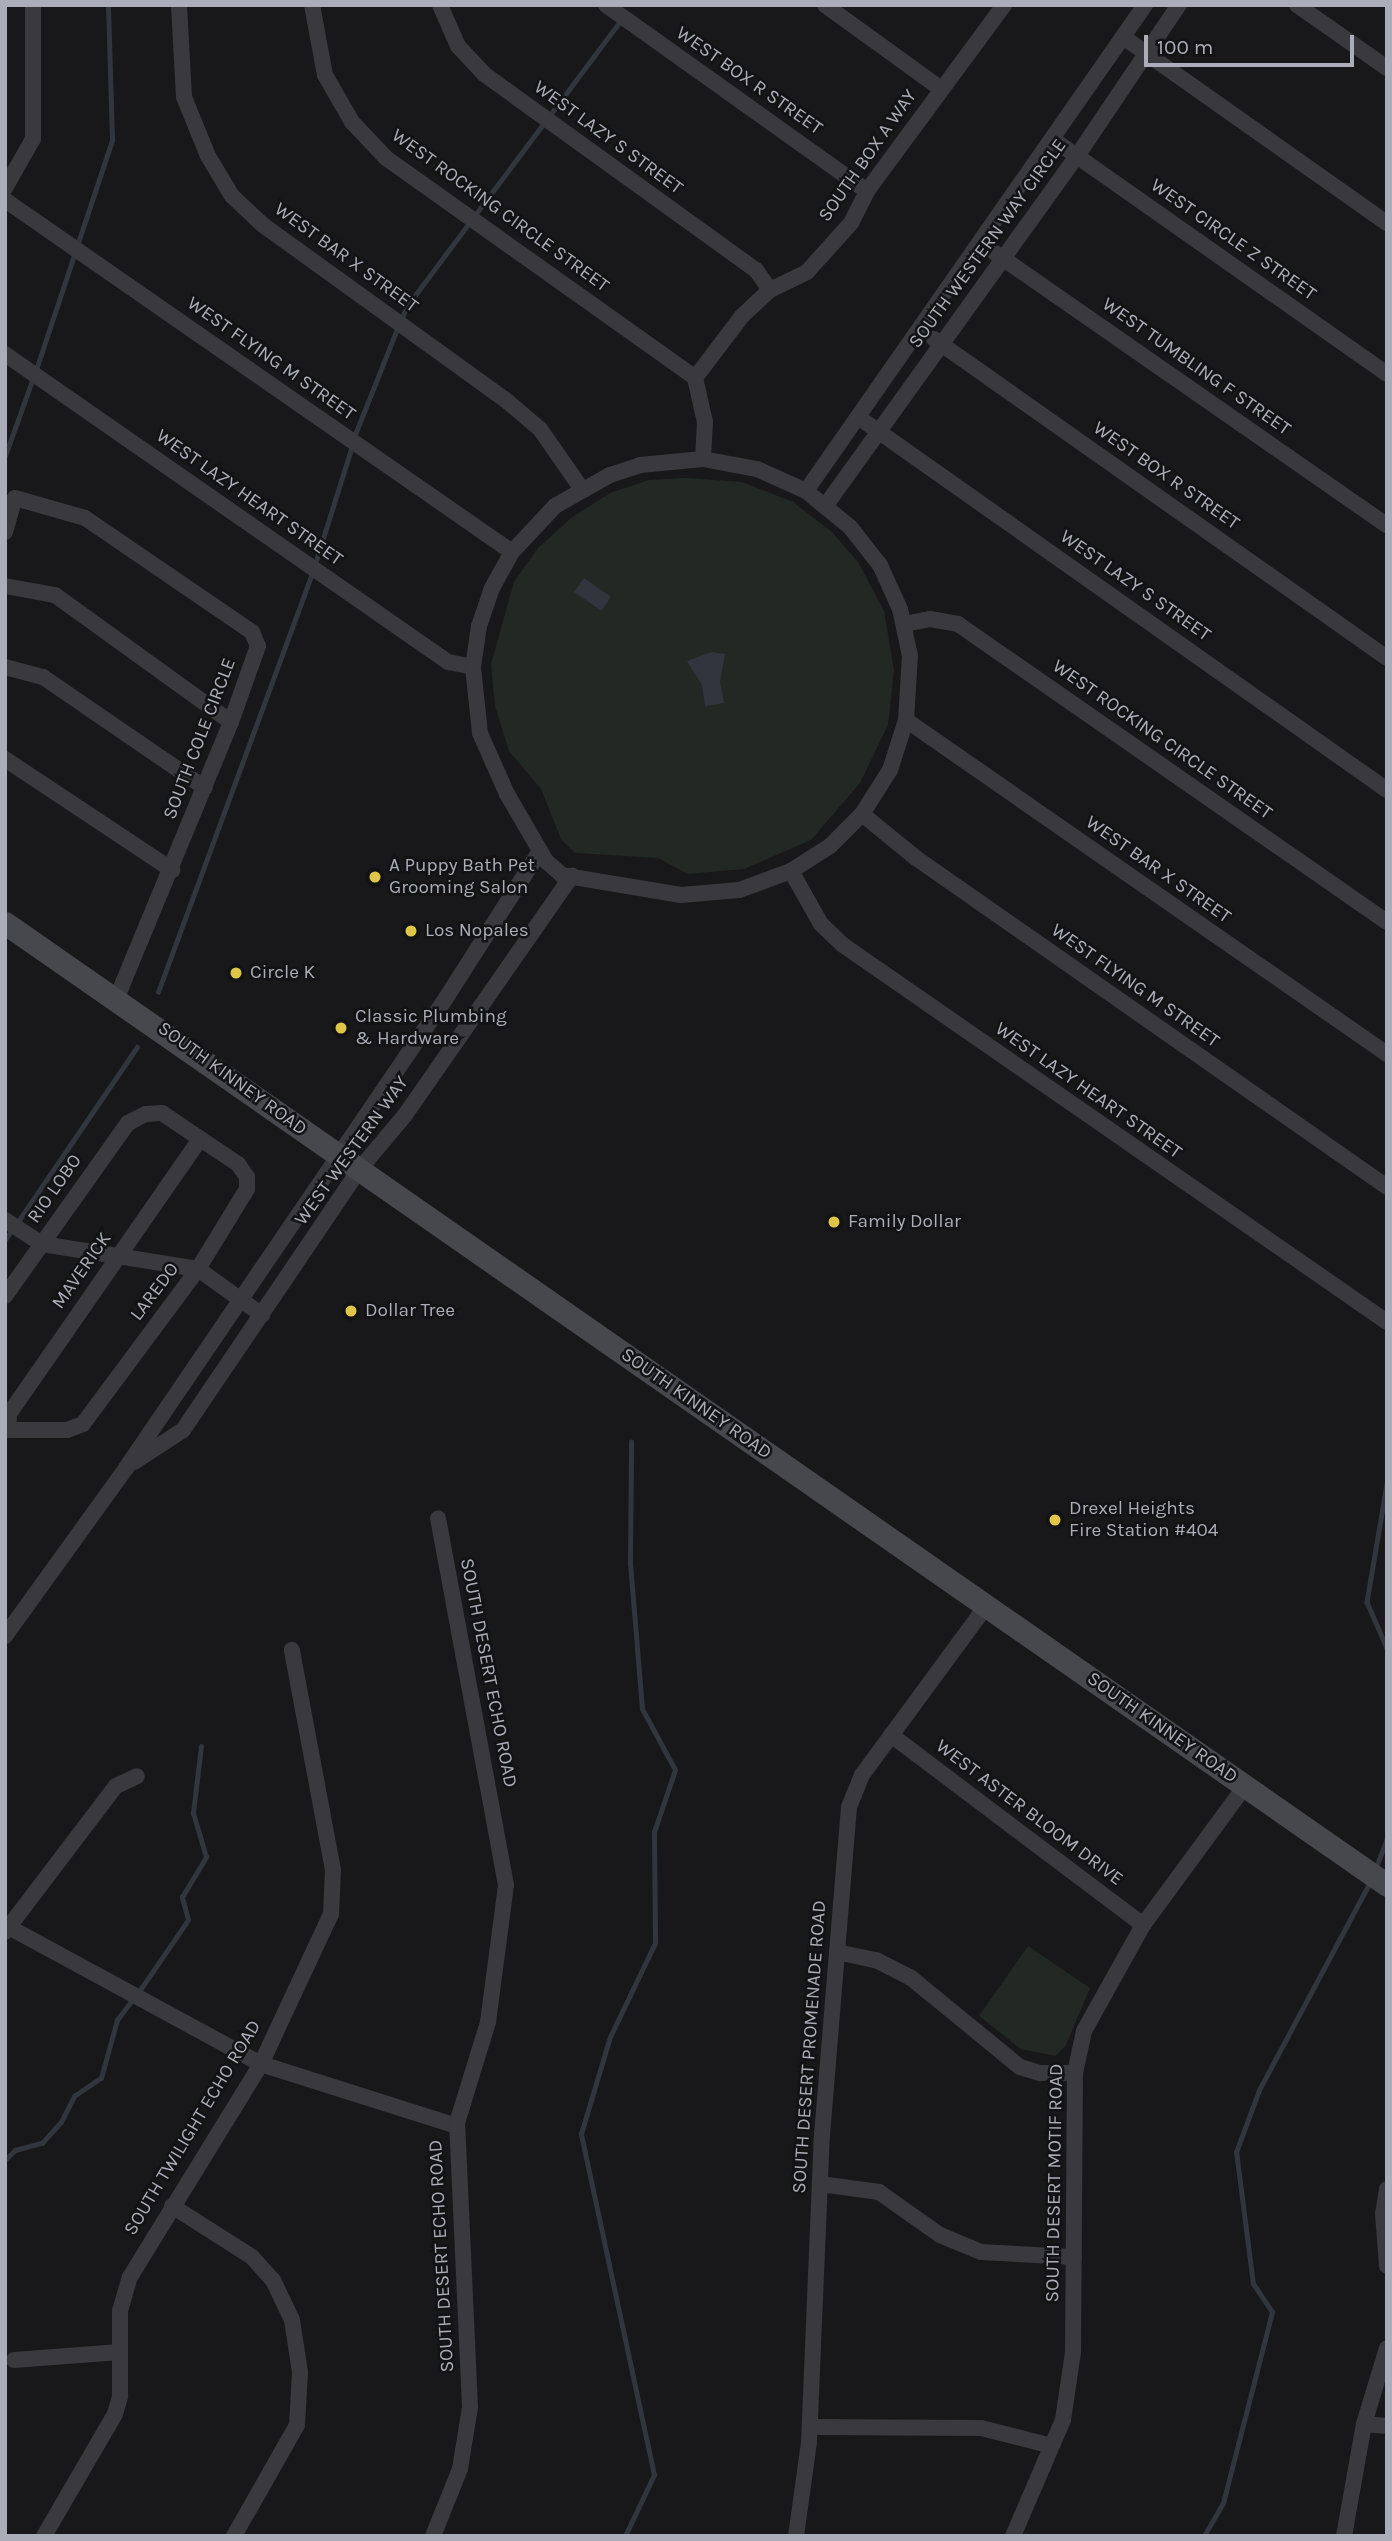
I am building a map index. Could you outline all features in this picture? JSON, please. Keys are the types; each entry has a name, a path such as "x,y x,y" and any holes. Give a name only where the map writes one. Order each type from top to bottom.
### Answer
{"main road":[{"name":"SOUTH KINNEY ROAD","path":"5,923 117,997 359,1170 1377,1879"}],"street":[{"path":"5,188 33,139 33,5"},
{"name":"WEST BAR X STREET","path":"179,5 184,97 208,156 232,196 263,225 508,401 540,429 581,488"},
{"name":"WEST ROCKING CIRCLE STREET","path":"312,5 324,75 352,122 386,158 695,378"},
{"name":"WEST LAZY S STREET","path":"440,5 458,46 484,74 756,270 770,289"},
{"name":"WEST BOX R STREET","path":"606,5 867,191"},
{"path":"825,5 941,89"},
{"name":"SOUTH BOX A WAY","path":"695,378 742,316 770,289 807,272 850,223 867,191 1004,5"},
{"name":"SOUTH WESTERN WAY CIRCLE","path":"806,491 1054,140 1144,5"},
{"name":"SOUTH WESTERN WAY CIRCLE","path":"827,505 1001,258 1077,156 1179,5"},
{"path":"1297,5 1319,12 1387,68"},
{"path":"1123,37 1387,223"},
{"name":"WEST CIRCLE Z STREET","path":"1054,140 1387,374"},
{"name":"WEST FLYING M STREET","path":"5,200 512,552"},
{"name":"WEST TUMBLING F STREET","path":"981,243 1387,525"},
{"name":"WEST BOX R STREET","path":"919,331 941,343 1387,658"},
{"name":"WEST LAZY HEART STREET","path":"5,354 448,662 473,667"},
{"path":"695,378 705,422 703,459"},
{"name":"WEST LAZY S STREET","path":"858,417 1387,790"},
{"path":"703,459 757,469 806,491 827,505 871,551 891,586 904,624 910,656 906,720 890,770 862,814 830,846 791,871 739,890 681,894 562,875 540,851 491,764 478,722 473,667 479,626 492,588 512,552 532,527 581,488 640,465 703,459"},
{"name":"SOUTH COLE CIRCLE","path":"5,532 15,498 85,518 251,632 258,646 205,788 117,997"},
{"path":"5,586 55,595 231,722"},
{"name":"WEST ROCKING CIRCLE STREET","path":"904,624 930,619 958,624 1387,922"},
{"path":"5,667 43,677 205,788"},
{"name":"WEST BAR X STREET","path":"906,720 1387,1054"},
{"path":"5,759 172,870"},
{"name":"WEST FLYING M STREET","path":"862,814 927,866 1387,1187"},
{"name":"WEST WESTERN WAY","path":"5,1636 127,1468 239,1298 446,998 540,851"},
{"name":"WEST LAZY HEART STREET","path":"791,871 821,924 843,945 1387,1322"},
{"name":"WEST WESTERN WAY","path":"127,1468 183,1430 359,1170 405,1115 572,876"},
{"name":"RIO LOBO","path":"5,1296 128,1123 146,1114 162,1113 200,1139"},
{"name":"LAREDO","path":"7,1430 67,1430 83,1424 198,1269 247,1189 247,1177 238,1164 200,1139"},
{"name":"MAVERICK","path":"7,1430 9,1414 200,1139"},
{"path":"5,1220 42,1244 198,1269 262,1315"},
{"name":"SOUTH DESERT ECHO ROAD","path":"433,2536 460,2469 470,2407 456,2126 488,2022 506,1885 438,1518"},
{"name":"SOUTH DESERT PROMENADE ROAD","path":"796,2536 810,2427 820,2184 849,1807 862,1775 987,1605"},
{"name":"SOUTH TWILIGHT ECHO ROAD","path":"44,2536 115,2414 125,2290 172,2206 261,2064 324,1934 333,1899 333,1870 292,1650"},
{"name":"WEST ASTER BLOOM DRIVE","path":"891,1735 1143,1925"},
{"path":"137,1776 116,1786 6,1928 261,2064 456,2126"},
{"name":"SOUTH DESERT MOTIF ROAD","path":"1013,2536 1063,2420 1073,2352 1075,2073 1084,2031 1143,1925 1245,1786"},
{"path":"837,1952 876,1960 910,1976 1020,2067 1040,2073 1075,2073"},
{"path":"820,2184 879,2192 940,2235 981,2252 1074,2257"},
{"path":"1387,2189 1383,2214 1387,2266"},
{"path":"172,2206 252,2257 279,2290 292,2319 300,2372 298,2425 234,2536"},
{"path":"1343,2536 1364,2424 1387,2347"},
{"path":"14,2360 120,2352"},
{"path":"1364,2424 1387,2426"},
{"path":"810,2427 981,2428 1052,2446"}],"shaded area":[{"path":"686,478 742,482 793,502 832,532 858,562 884,611 894,670 888,725 860,783 811,840 744,869 688,874 658,858 575,853 561,839 541,789 509,751 495,706 491,664 514,582 538,548 571,518 610,493 649,480"},
{"path":"584,578 611,597 601,611 574,592"},
{"path":"712,652 725,654 720,682 724,703 705,706 702,685 687,661"},
{"path":"1028,1946 1090,1988 1066,2045 1055,2056 1021,2049 979,2016"}],"waterway":[{"path":"36,370 112,140 108,5"},
{"path":"401,320 407,306 621,20"},
{"path":"354,437 397,329"},
{"path":"5,456 33,378"},
{"path":"315,564 352,446"},
{"path":"158,992 312,573"},
{"path":"17,1223 137,1047"},
{"path":"5,1240 12,1230"},
{"path":"625,2536 654,2475 581,2134 610,2037 655,1943 654,1832 675,1770 642,1709 630,1564 631,1442"},
{"path":"1387,1484 1367,1602 1387,1648"},
{"path":"138,1993 188,1920 182,1897 206,1857 193,1813 201,1746"},
{"path":"1376,1867 1387,1839"},
{"path":"1204,2536 1223,2503 1272,2312 1253,2284 1236,2152 1259,2090 1370,1882"},
{"path":"5,2160 15,2150 42,2143 61,2122 74,2096 101,2078 117,2020 132,2000"}],"place":[{"name":"A Puppy Bath Pet Grooming Salon","path":"375,877"},
{"name":"Los Nopales","path":"411,931"},
{"name":"Circle K","path":"236,973"},
{"name":"Classic Plumbing & Hardware","path":"341,1028"},
{"name":"Family Dollar","path":"834,1222"},
{"name":"Dollar Tree","path":"351,1311"},
{"name":"Drexel Heights Fire Station #404","path":"1055,1520"}]}
